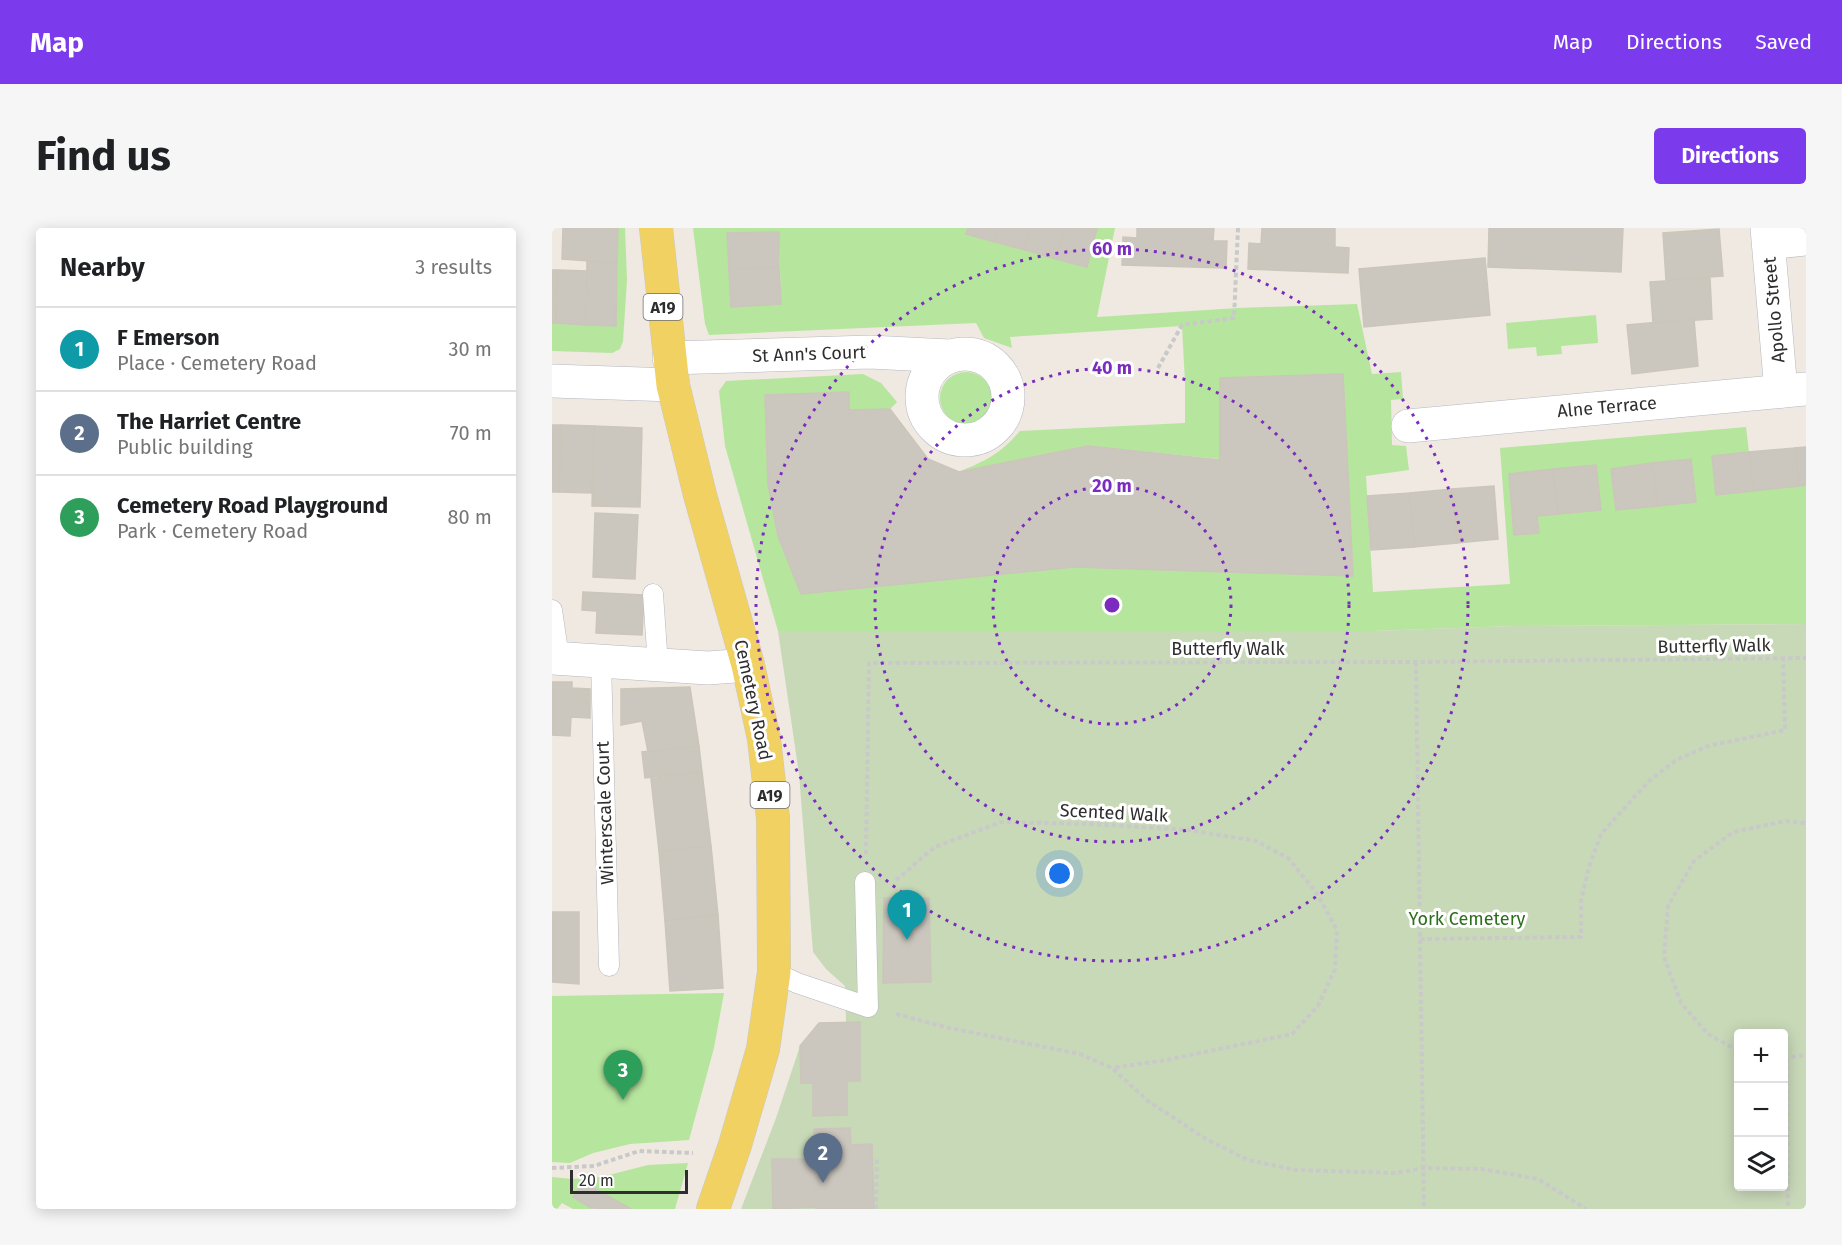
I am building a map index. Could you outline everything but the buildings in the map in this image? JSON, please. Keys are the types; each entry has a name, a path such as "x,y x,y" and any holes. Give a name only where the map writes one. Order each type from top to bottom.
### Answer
{"main road":[{"name":"Cemetery Road","path":"656,228 671,372 700,495 748,665 764,739 773,818 774,972 763,1049 735,1145 713,1209"}],"street":[{"path":"1768,236 1806,239"},
{"name":"Apollo Street","path":"1768,236 1794,390"},
{"name":"St Ann's Court","path":"552,381 671,372 870,352 949,356"},
{"name":"Alne Terrace","path":"1408,426 1794,390"},
{"path":"555,658 708,668 748,665"}],"lane":[{"path":"653,594 658,665"},
{"path":"552,610 555,658"},
{"name":"Winterscale Court","path":"601,661 609,966"},
{"path":"774,972 797,983 868,1007 866,889"}],"path":[{"path":"1158,368 1182,325 1234,318 1238,228"},
{"path":"1420,939 1581,937 1581,901 1589,867 1601,834 1648,781 1676,760 1708,746 1785,730 1783,658"},
{"name":"Butterfly Walk","path":"866,889 869,663 1416,662 1806,658"},
{"path":"1416,662 1424,1209"},
{"path":"1734,1049 1708,1034 1681,1003 1664,957 1668,906 1694,861 1733,832 1786,821 1806,823"},
{"name":"Scented Walk","path":"866,889 874,894 898,878 935,847 1001,822 1189,830 1256,841 1288,858 1316,892 1337,930 1335,969 1318,1006 1292,1034 1166,1060 1112,1068"},
{"path":"868,1007 945,1026 1080,1054 1112,1068 1148,1101 1206,1139 1248,1160 1295,1170 1395,1173 1424,1168 1482,1169 1538,1179 1586,1209"},
{"path":"1788,1058 1806,1055"},
{"path":"1785,1083 1788,1209"},
{"path":"552,1168 594,1166 639,1151 693,1153 698,1137 735,1145"},
{"path":"876,1209 877,1157"}],"green space":[{"path":"618,228 625,228 627,280 623,341 620,349 612,353 552,351 552,323 616,326"},
{"path":"693,228 968,228 966,234 1056,259 1097,228 1115,228 1097,317 1238,308 1357,304 1372,374 1401,372 1403,399 1391,400 1392,445 1406,446 1409,470 1366,476 1373,592 1510,584 1500,448 1746,427 1749,452 1713,456 1716,494 1806,485 1806,624 1513,626 1373,631 778,631 725,446 719,391 726,381 863,374 881,383 897,402 890,409 849,410 848,392 765,396 768,485 778,536 1074,567 1353,576 1343,374 1220,378 1220,459 1088,446 959,472 992,456 1020,431 1185,423 1182,326 1010,337 1012,348 984,338 976,323 709,335 705,324","holes":["779,232 781,303 728,233","1691,459 1696,502 1616,510 1611,469","1509,474 1600,510 1537,516 1539,533"]},
{"path":"1596,315 1598,343 1561,346 1562,354 1537,356 1536,347 1508,349 1506,323"},
{"path":"961,372 971,372 985,379 992,398 985,417 971,424 961,424 951,420 944,413 940,403 940,393 944,383 951,376"},
{"name":"York Cemetery","path":"1806,624 1806,1209 741,1209 776,1118 800,1046 819,1023 846,1022 845,986 826,969 813,952 799,774 778,631 1373,631 1513,626"},
{"path":"724,993 714,1048 689,1140 630,1144 593,1153 570,1163 552,1162 552,996"},
{"path":"688,1163 675,1209 631,1209 583,1183 573,1197 593,1209 573,1209 562,1203 557,1209 552,1209 552,1177 572,1179 601,1177 648,1165"}],"place":[{"name":"F Emerson","path":"907,940"},
{"name":"Cemetery Road Playground","path":"623,1100"},
{"name":"The Harriet Centre","path":"823,1183"}]}
